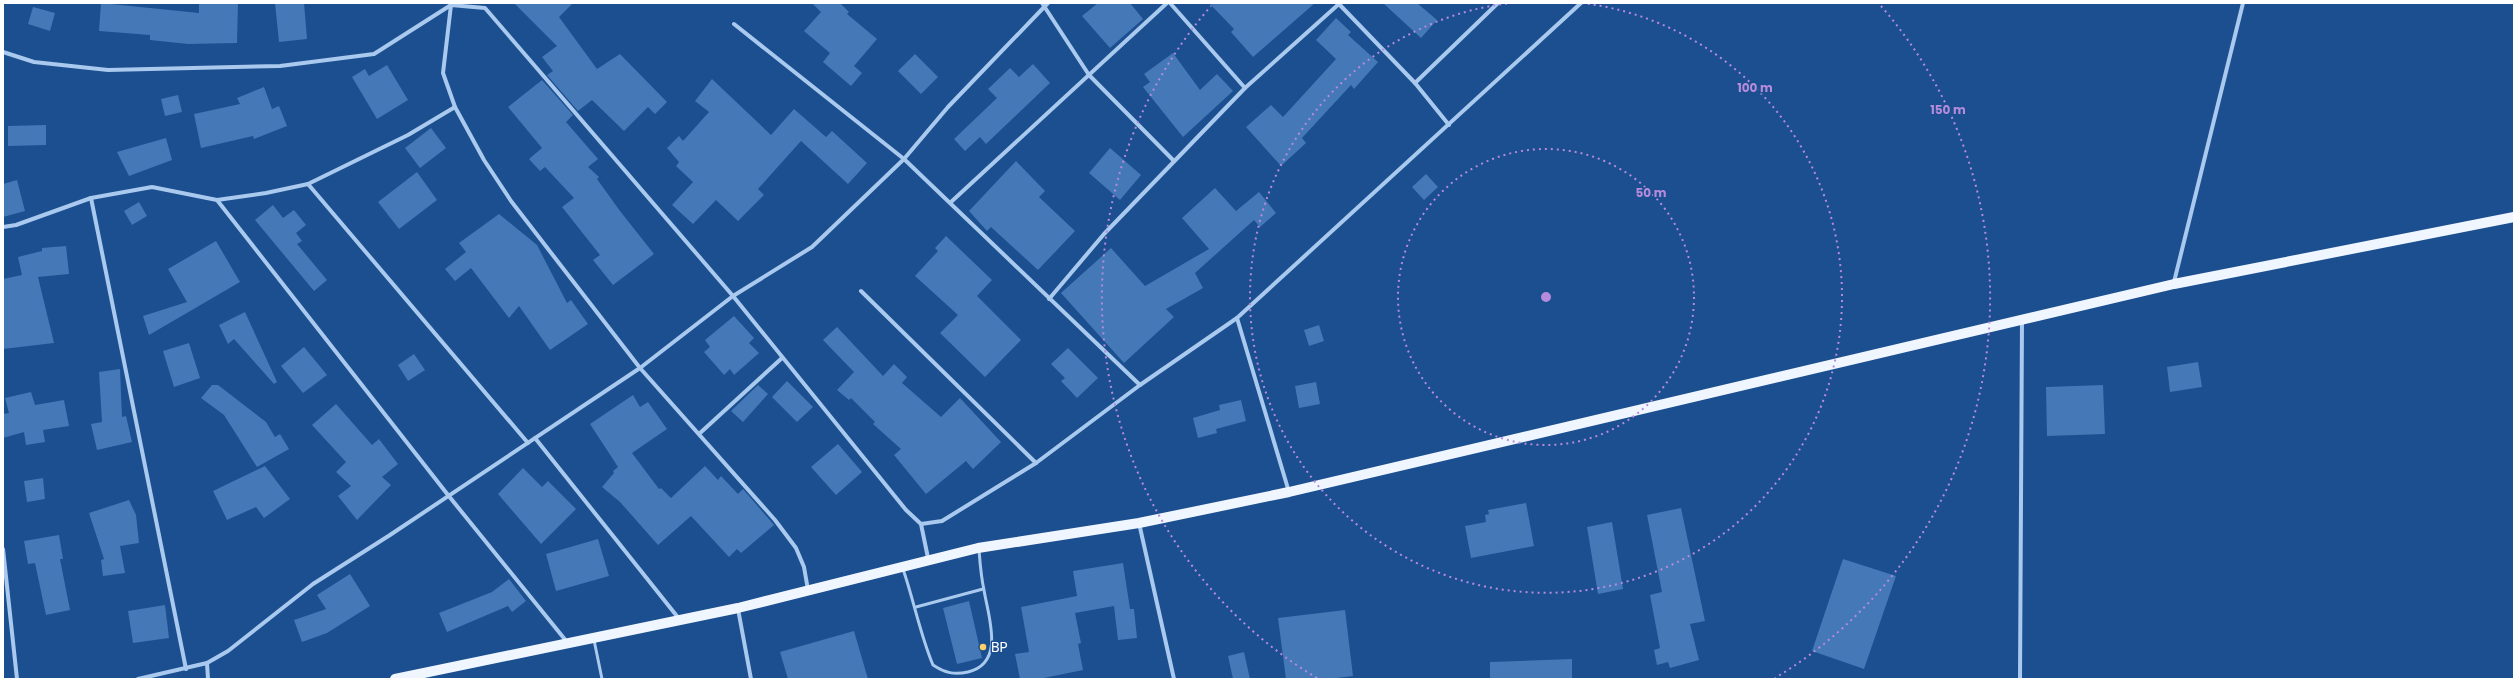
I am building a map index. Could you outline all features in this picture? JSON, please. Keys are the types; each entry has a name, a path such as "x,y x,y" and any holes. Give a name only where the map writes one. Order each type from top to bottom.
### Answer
{"main road":[{"path":"395,679 738,608 808,592 928,558 978,548 1139,523 1289,492 2022,318 2174,284 2514,217"}],"street":[{"path":"951,202 1168,3 1246,88"},
{"path":"1049,299 1104,234 1174,161 1246,88 1339,3 1415,83 1449,126"},
{"path":"1415,83 1498,3"},
{"path":"922,524 942,521 1036,463 1140,385 1237,318 1449,126 1580,3"},
{"path":"2174,284 2243,3"},
{"path":"451,4 443,73 455,107 484,160 511,201 640,368 775,520 796,548 804,567 808,592"},
{"path":"3,52 34,62 108,70 280,66 374,54 451,4 485,8 733,296 906,510 922,524 928,558"},
{"path":"138,679 207,663 234,647 313,584 640,368 733,296 812,247 904,159 948,108 1045,4 1089,75 1174,161"},
{"path":"734,24 904,159 951,202 1049,299 1140,385"},
{"path":"3,228 16,225 91,198 152,187 217,200 266,193 308,184 408,135 455,107"},
{"path":"308,184 528,443"},
{"path":"91,198 186,669"},
{"path":"217,200 448,496 568,644"},
{"path":"861,292 1036,463"},
{"path":"1237,318 1289,492"},
{"path":"2020,679 2022,318"},
{"path":"699,434 782,358"},
{"path":"535,438 681,620"},
{"path":"1139,523 1174,679"},
{"path":"3,549 17,679"},
{"path":"738,608 751,679"},
{"path":"207,663 208,679"}],"lane":[{"path":"901,566 916,607 922,637 933,665 950,673 969,671 986,662 991,651 992,632 978,548"},
{"path":"916,607 984,589"},
{"path":"593,637 602,679"}],"building":[{"path":"101,3 199,13 199,4 238,3 237,43 188,44 150,40 150,35 99,31"},
{"path":"275,3 304,3 307,39 279,42"},
{"path":"514,3 573,3 559,17 597,69 620,54 667,102 655,114 648,107 624,131 592,100 578,111 547,75 553,71 542,57 557,46"},
{"path":"812,3 840,3 849,12 847,14 877,39 854,66 862,73 851,86 823,62 830,53 804,31 821,12"},
{"path":"1098,3 1130,3 1143,19 1110,48 1082,16"},
{"path":"1209,3 1315,3 1253,57 1231,32 1234,29"},
{"path":"1383,3 1417,3 1437,20 1421,38"},
{"path":"33,7 55,13 50,31 28,24"},
{"path":"1336,18 1351,32 1348,35 1378,62 1354,89 1351,85 1302,138 1306,143 1281,166 1246,127 1271,105 1283,117 1336,59 1316,40"},
{"path":"1173,53 1200,90 1217,74 1233,91 1183,137 1143,87 1150,82 1144,74"},
{"path":"915,54 938,77 921,94 898,71"},
{"path":"1033,64 1050,83 986,144 980,137 965,151 954,139 997,98 988,89 1010,68 1019,77"},
{"path":"387,65 408,100 377,119 352,77 365,69 369,76"},
{"path":"712,79 771,135 794,109 826,137 832,131 867,163 848,184 801,141 758,189 764,195 738,221 716,200 693,224 672,205 693,182 676,166 679,162 667,148 679,136 683,141 709,112 695,101"},
{"path":"542,80 573,115 566,122 598,159 588,167 599,177 597,179 654,254 613,285 593,260 600,255 562,207 574,198 545,167 540,171 529,159 542,148 508,107"},
{"path":"264,87 272,109 279,106 287,126 254,139 253,136 201,148 194,114 240,104 237,98"},
{"path":"178,95 182,112 165,116 161,99"},
{"path":"46,125 46,145 8,146 8,126"},
{"path":"431,128 446,148 420,168 405,148"},
{"path":"166,138 172,160 129,176 117,152"},
{"path":"1110,148 1141,175 1120,200 1089,173"},
{"path":"1016,161 1045,191 1039,197 1075,231 1038,270 991,227 987,231 969,211"},
{"path":"417,172 437,200 399,229 378,202"},
{"path":"1426,174 1438,187 1424,200 1412,187"},
{"path":"17,180 25,211 3,217 3,184"},
{"path":"1215,188 1236,211 1259,192 1276,213 1260,227 1254,220 1195,273 1203,288 1166,309 1174,317 1124,363 1061,293 1111,248 1145,286 1209,249 1182,218"},
{"path":"139,202 147,216 132,225 124,211"},
{"path":"273,205 283,218 294,210 306,225 296,233 302,241 297,244 327,280 314,291 255,220"},
{"path":"499,214 537,245 567,303 571,300 588,324 550,350 519,306 509,318 471,268 455,281 445,269 466,252 459,243"},
{"path":"946,236 992,280 977,296 1021,340 985,377 940,333 958,315 915,276 938,251 935,248"},
{"path":"216,241 240,282 149,335 143,316 187,302 168,269"},
{"path":"66,246 69,274 38,277 54,343 3,349 3,279 22,275 18,257 42,251 42,248"},
{"path":"245,312 277,382 274,384 234,339 228,344 219,325"},
{"path":"734,316 754,338 749,343 759,353 734,375 730,369 724,375 704,352 710,347 705,340"},
{"path":"1319,325 1324,341 1309,346 1304,330"},
{"path":"837,327 883,376 894,364 907,377 902,383 941,417 960,398 1001,442 973,469 966,461 926,494 894,455 901,449 873,424 875,422 851,398 849,400 837,390 854,372 823,340"},
{"path":"189,343 200,378 174,387 163,351"},
{"path":"304,347 327,375 303,393 281,366"},
{"path":"1068,348 1098,378 1077,398 1061,381 1065,378 1051,364"},
{"path":"414,354 425,370 408,381 398,365"},
{"path":"2198,362 2202,387 2170,392 2167,367"},
{"path":"120,369 122,417 126,416 132,442 97,450 91,424 102,422 99,372"},
{"path":"787,381 813,407 797,422 772,397"},
{"path":"1316,382 1320,404 1299,408 1295,386"},
{"path":"212,385 218,385 266,422 275,437 280,434 289,449 257,467 224,415 201,398"},
{"path":"758,385 768,394 743,422 731,411"},
{"path":"2103,385 2105,434 2047,436 2046,387"},
{"path":"31,392 35,405 64,400 69,426 43,430 45,442 26,445 24,432 3,438 3,414 9,413 5,398"},
{"path":"633,395 640,407 648,402 667,429 632,453 659,489 661,488 671,498 705,466 718,480 721,476 738,494 743,489 774,525 741,553 737,549 729,557 691,516 658,545 620,502 602,487 614,473 613,471 618,467 590,424"},
{"path":"1241,400 1246,421 1216,429 1217,433 1198,438 1193,418 1220,410 1219,405"},
{"path":"336,404 372,445 379,439 398,464 382,477 391,485 357,520 338,496 351,486 336,472 346,462 312,425"},
{"path":"838,444 862,472 836,495 811,467"},
{"path":"265,466 290,499 264,518 256,507 227,520 213,491"},
{"path":"523,468 542,487 548,481 576,509 541,544 498,494"},
{"path":"43,478 45,499 27,502 24,481"},
{"path":"129,500 136,515 139,543 120,546 125,573 103,576 101,560 104,559 89,513"},
{"path":"1526,503 1534,546 1471,558 1465,526 1486,522 1485,515 1489,514 1488,510"},
{"path":"1681,508 1705,621 1690,624 1699,660 1670,668 1668,662 1657,665 1654,650 1660,648 1650,595 1662,592 1647,515"},
{"path":"1612,522 1623,589 1598,594 1587,527"},
{"path":"59,535 63,559 60,559 70,610 46,615 35,563 28,564 24,541"},
{"path":"598,539 609,576 556,591 546,554"},
{"path":"1843,559 1896,576 1864,669 1812,651"},
{"path":"1123,563 1130,609 1134,609 1137,638 1118,640 1114,606 1075,613 1081,643 1078,644 1083,670 1039,679 1020,679 1015,654 1029,652 1021,607 1077,596 1073,571"},
{"path":"350,574 370,606 327,633 302,642 294,620 326,609 317,595"},
{"path":"509,579 526,601 512,612 508,606 447,632 439,613 492,592"},
{"path":"969,601 982,658 957,664 943,608"},
{"path":"165,605 169,638 133,643 128,611"},
{"path":"1345,610 1353,676 1328,679 1286,679 1278,618"},
{"path":"854,631 868,679 788,679 780,652"},
{"path":"1244,652 1250,679 1233,679 1228,656"},
{"path":"1572,659 1572,679 1490,679 1490,662"}],"place":[{"name":"BP","path":"983,647"}]}
